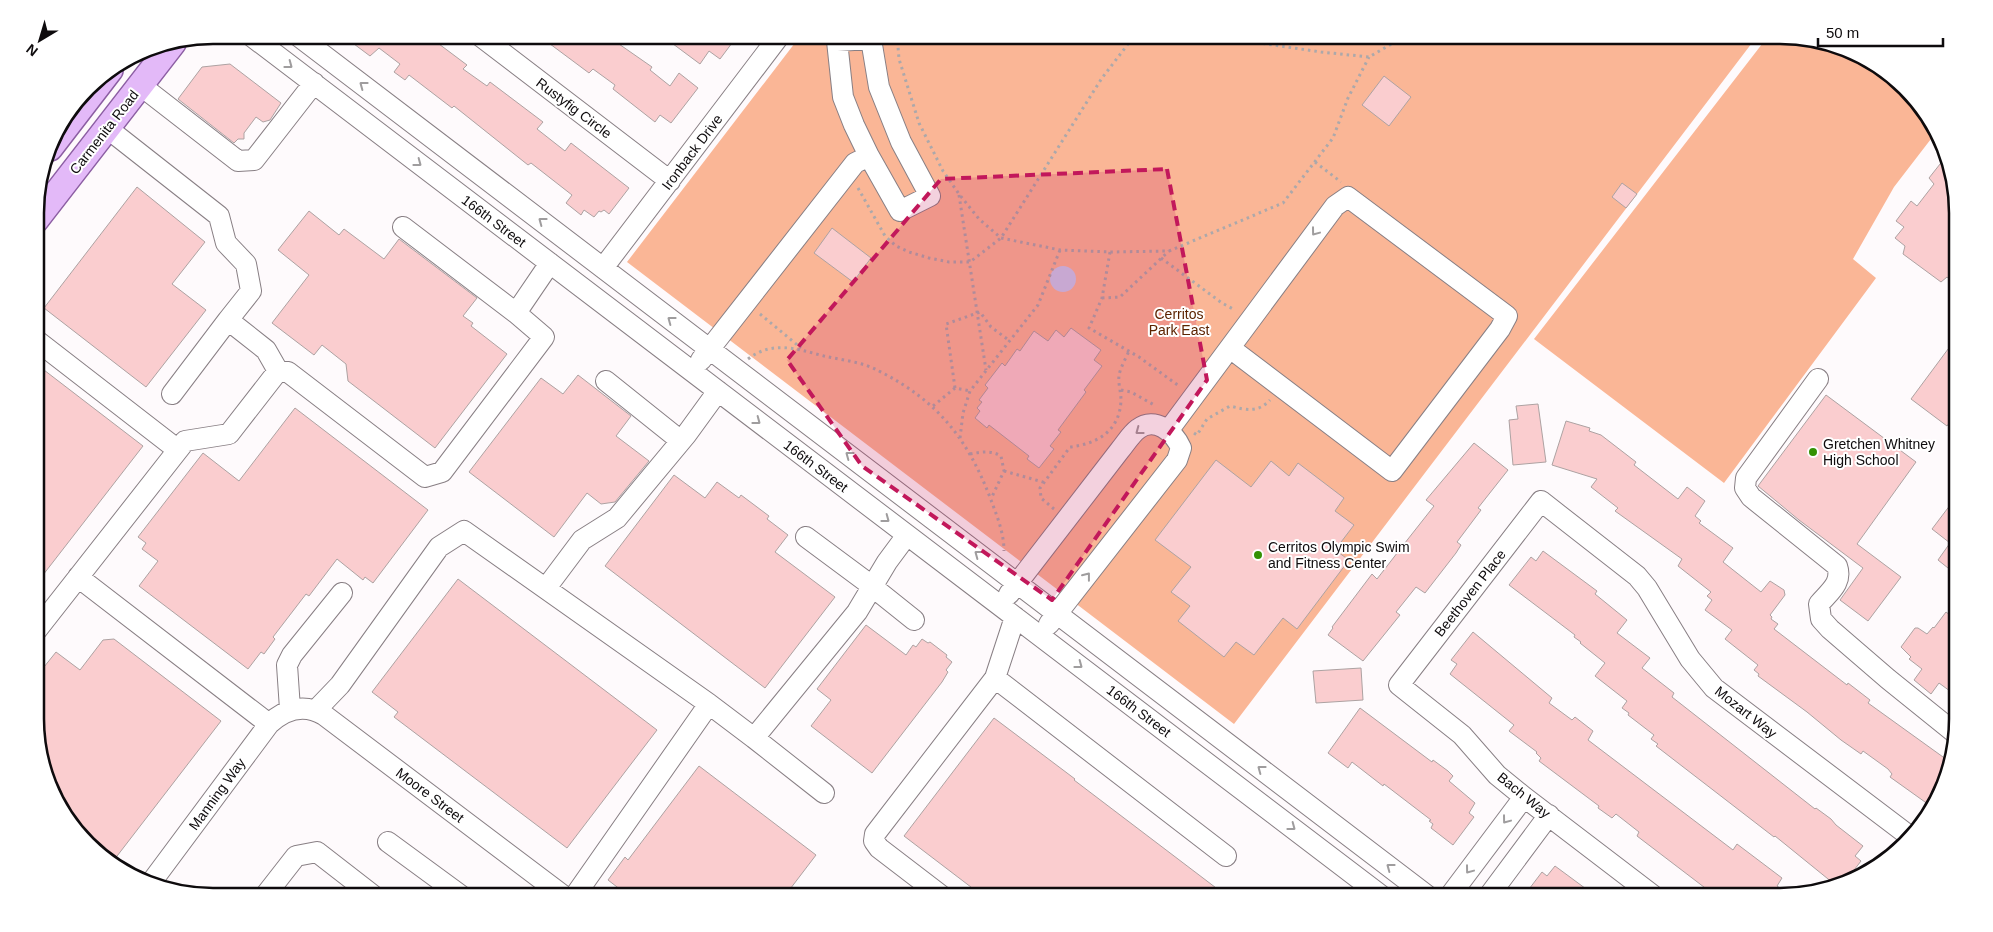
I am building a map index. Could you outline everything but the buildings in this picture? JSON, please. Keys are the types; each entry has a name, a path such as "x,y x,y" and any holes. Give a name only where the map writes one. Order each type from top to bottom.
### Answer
{"main road":[{"name":"Carmenita Road","path":"44,211 167,50"},
{"path":"71,121 87,100"}],"street":[{"name":"166th Street","path":"262,44 1371,888"},
{"name":"166th Street","path":"309,44 1417,888"},
{"name":"Rustyfig Circle","path":"491,44 670,181"},
{"name":"Ironback Drive","path":"603,268 773,44"},
{"path":"837,44 843,97 854,126 869,156 900,211 930,196 901,142 879,87 872,44"},
{"path":"140,86 238,161 254,160 314,83"},
{"path":"107,128 219,216 226,243 246,264 251,291 172,394"},
{"path":"693,372 848,170 855,163 869,156"},
{"path":"1168,431 1335,206 1348,197 1507,316 1500,329 1392,471 1230,348"},
{"path":"278,371 288,372 425,477 442,472 544,337 516,313 403,227"},
{"path":"516,313 550,263"},
{"path":"228,320 266,350 278,371"},
{"path":"44,346 178,450"},
{"path":"44,621 185,441 230,434 278,371"},
{"path":"1818,379 1746,478 1744,488 1751,497 1837,566 1840,574 1839,580 1819,604 1821,619 1888,679 1949,728"},
{"path":"606,381 681,441"},
{"path":"546,588 582,540 617,518 681,441 718,391"},
{"path":"931,888 879,848 874,840 875,834 995,678 1007,611 1017,583 1139,428 1152,424 1162,426 1177,437 1181,448 1177,460 1040,636"},
{"name":"Beethoven Place","path":"1399,685 1541,501"},
{"name":"Mozart Way","path":"1541,501 1637,576 1647,588 1690,659 1714,688 1904,834"},
{"path":"342,593 292,655 287,665 290,710 307,708 316,710 340,685 439,547 464,531 710,704 824,793"},
{"path":"754,738 857,612 887,562 907,535"},
{"path":"806,537 914,620"},
{"path":"78,577 269,724"},
{"path":"995,678 1226,856"},
{"name":"Bach Way","path":"1399,685 1462,735 1498,775 1524,797 1644,888"},
{"path":"580,888 710,704"},
{"name":"Manning Way","path":"155,878 269,724 279,714 290,710"},
{"name":"Moore Street","path":"316,710 553,888"},
{"path":"1456,888 1524,797"},
{"path":"1495,888 1549,816"},
{"path":"388,842 450,888"},
{"path":"271,888 296,856 318,852 363,888"}],"path":[{"path":"898,44 899,59 919,123 943,171 979,219 1001,238 1060,250 1110,252 1169,251"},
{"path":"848,170 885,236 896,246 929,258 948,262 970,262 1001,238 1102,78 1128,44"},
{"path":"1266,44 1369,57"},
{"path":"1102,298 1120,297 1169,251 1283,203 1333,138 1348,98 1369,57 1391,44"},
{"path":"1315,162 1346,186 1348,197"},
{"path":"959,194 986,370"},
{"path":"960,438 963,413 970,391 1038,305 1060,250"},
{"path":"1110,252 1102,298 1089,328 1129,351 1194,397"},
{"path":"1161,258 1222,303 1252,318"},
{"path":"746,303 802,348"},
{"path":"955,388 946,324 980,312 991,327 1010,340"},
{"path":"746,361 757,352 774,347 802,348 878,370 906,386 933,406 960,438 980,471 998,516 1004,542 1004,556"},
{"path":"1067,518 1041,498 1040,488 1070,447 1097,441 1113,425 1121,402 1119,376 1129,351"},
{"path":"955,388 970,391"},
{"path":"933,406 955,388"},
{"path":"970,454 985,452 1001,456 1004,471 991,499"},
{"path":"1004,471 1043,482"}],"highlighted area":[{"path":"1167,169 1207,380 1052,600 862,466 787,360 941,179"}],"green space":[{"name":"Cerritos Park East","path":"794,44 1751,44 1234,724 627,262"},
{"path":"1762,44 1791,44 1813,47 1845,57 1865,66 1900,93 1927,128 1932,138 1894,187 1853,259 1876,278 1724,483 1534,339"}],"water":[{"path":"1063,266 1072,270 1076,279 1072,288 1063,292 1054,288 1050,279 1054,270"}],"place":[{"name":"Gretchen Whitney High School","path":"1813,452"},
{"name":"Cerritos Olympic Swim and Fitness Center","path":"1258,555"}]}
